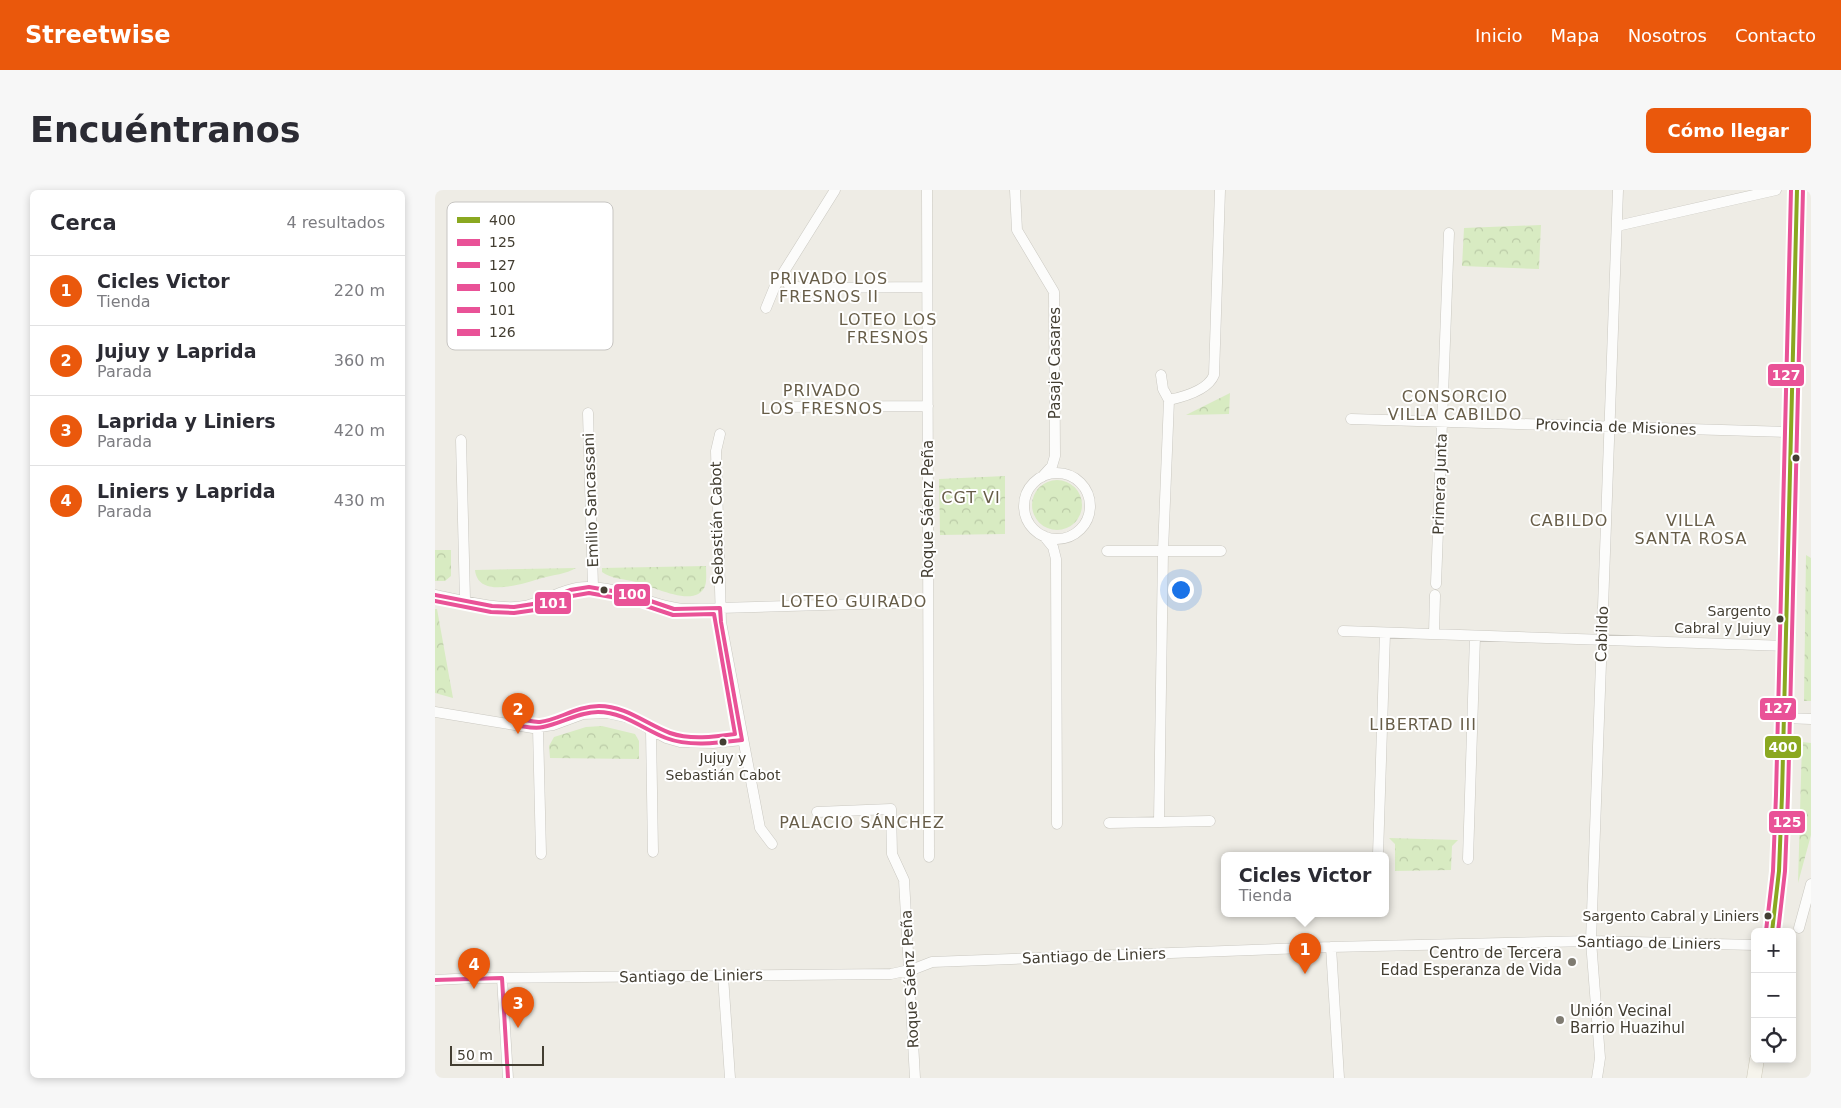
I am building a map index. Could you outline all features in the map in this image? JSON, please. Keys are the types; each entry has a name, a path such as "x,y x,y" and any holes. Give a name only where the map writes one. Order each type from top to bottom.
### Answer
{"main road":[{"path":"1772,928 1779,871 1797,190"},
{"path":"1754,1078 1756,1063"}],"street":[{"path":"766,308 775,286 835,190"},
{"name":"Roque Sáenz Peña","path":"927,190 929,857"},
{"name":"Pasaje Casares","path":"1015,190 1017,230 1054,292 1055,456"},
{"path":"1169,400 1183,396 1206,385 1214,375 1220,190"},
{"name":"Cabildo","path":"1597,1078 1600,1058 1591,941 1618,190"},
{"path":"1617,226 1776,190"},
{"name":"Primera Junta","path":"1434,634 1449,233"},
{"path":"789,286 806,288 927,287"},
{"path":"1159,822 1163,551 1169,400 1163,390 1161,375"},
{"path":"784,407 928,406"},
{"name":"Emilio Sancassani","path":"588,413 593,587"},
{"name":"Provincia de Misiones","path":"1351,419 1790,432"},
{"name":"Sebastián Cabot","path":"720,434 716,451 719,608 742,740 760,828 772,844"},
{"path":"461,440 465,600"},
{"path":"1055,456 1060,467 1079,481 1085,489 1089,498 1090,508 1082,527 1059,547 1056,559"},
{"path":"1055,456 1053,466 1028,491 1025,501 1025,512 1035,530 1044,536 1053,547 1056,559 1057,824"},
{"path":"1042,476 1056,473 1070,476"},
{"path":"1044,536 1065,538 1075,533"},
{"path":"1107,551 1221,551"},
{"path":"435,595 492,606 514,607 533,604 581,587 593,587 630,594 674,608 928,602"},
{"path":"1343,631 1785,646"},
{"path":"1378,852 1385,633"},
{"path":"1469,859 1475,636"},
{"path":"435,712 538,728 583,714 599,712 630,718 665,738 687,742 713,743 742,740"},
{"path":"1784,718 1811,719"},
{"path":"538,728 541,854"},
{"path":"651,730 653,852"},
{"name":"Roque Sáenz Peña","path":"817,812 891,810 891,854 904,880 915,1078"},
{"path":"1109,822 1210,821"},
{"path":"1799,928 1811,884"},
{"name":"Santiago de Liniers","path":"435,980 891,974 932,962 1331,947 1591,941 1751,945"},
{"path":"1331,947 1339,1078"},
{"path":"723,976 729,1078"},
{"path":"502,978 508,1078"}],"green space":[{"path":"1541,225 1539,269 1462,266 1464,228"},
{"path":"1230,393 1229,414 1186,415"},
{"path":"1005,476 1005,534 940,535 939,479"},
{"path":"1057,480 1075,487 1082,505 1075,523 1057,530 1039,523 1032,505 1039,487"},
{"path":"435,550 451,550 451,576 445,581 435,581"},
{"path":"1806,555 1811,558 1811,701 1804,701"},
{"path":"706,566 705,586 700,593 693,596 673,594 602,572 602,568"},
{"path":"576,568 564,573 503,587 484,585 478,579 475,570"},
{"path":"435,609 437,609 453,698 435,693"},
{"path":"602,726 635,734 639,741 639,759 550,758 549,746 554,737 586,727"},
{"path":"1802,742 1811,743 1811,835 1798,883"},
{"path":"1389,838 1458,840 1452,846 1451,870 1395,871 1395,844"}],"transit line":[{"name":"127","path":"1766,928 1773,871 1776,795 1791,190"},
{"name":"400","path":"1772,928 1779,871 1782,795 1797,190"},
{"name":"125","path":"1778,928 1785,871 1788,795 1803,190"},
{"name":"100","path":"435,595 492,606 514,607 533,604 570,590 589,587 630,594 674,609 720,608 742,740 704,744 684,743 666,738 625,718 598,712 591,712 540,728 520,726"},
{"name":"101","path":"435,601 491,612 514,613 535,610 572,596 589,593 628,600 673,615 714,614 735,734 686,737 670,733 627,712 599,706 583,708 547,721 521,720"},
{"name":"126","path":"435,980 502,978 508,1078"}],"place":[{"name":"Sargento Cabral y Jujuy","path":"1780,619"},
{"name":"Jujuy y Laprida","path":"518,734"},
{"name":"Jujuy y Sebastián Cabot","path":"723,742"},
{"name":"Sargento Cabral y Liniers","path":"1768,916"},
{"name":"Centro de Tercera Edad Esperanza de Vida","path":"1572,962"},
{"name":"Cicles Victor","path":"1305,974"},
{"name":"Liniers y Laprida","path":"474,989"},
{"name":"Unión Vecinal Barrio Huazihul","path":"1560,1020"},
{"name":"Laprida y Liniers","path":"518,1028"}],"district":[{"name":"PRIVADO LOS FRESNOS II","path":"829,287"},
{"name":"LOTEO LOS FRESNOS","path":"888,328"},
{"name":"PRIVADO LOS FRESNOS","path":"822,399"},
{"name":"CONSORCIO VILLA CABILDO","path":"1455,405"},
{"name":"CGT VI","path":"971,497"},
{"name":"CABILDO","path":"1569,520"},
{"name":"VILLA SANTA ROSA","path":"1691,529"},
{"name":"LOTEO GUIRADO","path":"854,601"},
{"name":"LIBERTAD III","path":"1423,724"},
{"name":"PALACIO SÁNCHEZ","path":"862,822"}]}
